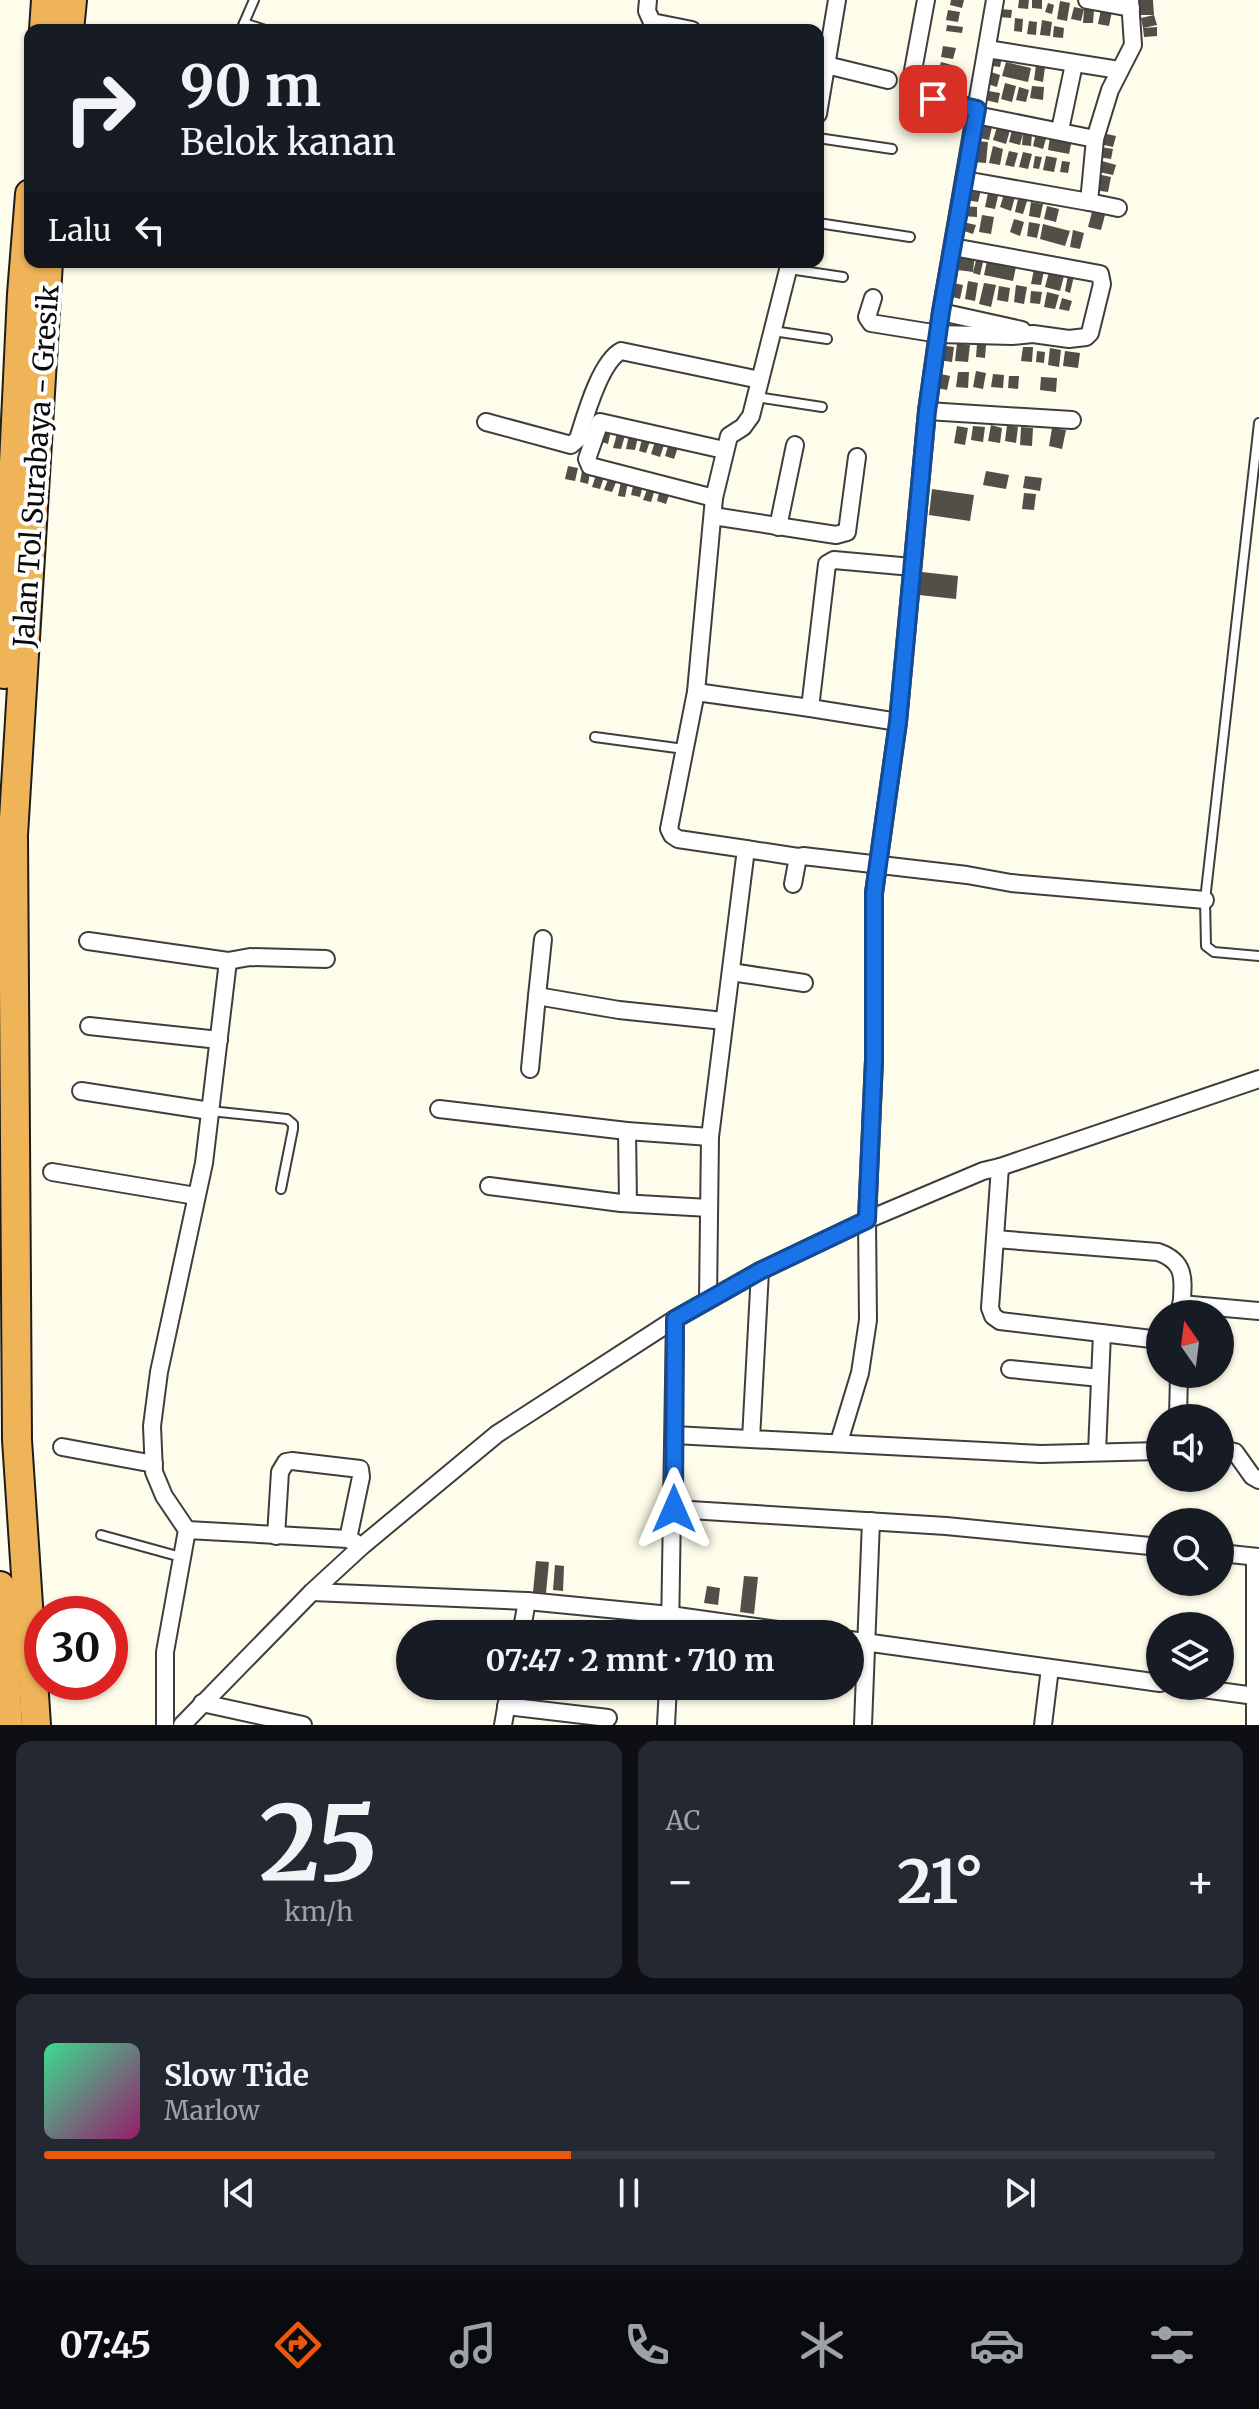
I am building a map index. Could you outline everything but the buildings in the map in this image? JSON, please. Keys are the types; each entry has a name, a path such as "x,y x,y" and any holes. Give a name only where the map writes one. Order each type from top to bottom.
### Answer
{"highway":[{"path":"44,24 46,0"},
{"path":"70,24 72,0"},
{"name":"Jalan Tol Surabaya - Gresik","path":"0,755 24,268"},
{"name":"Jalan Tol Surabaya - Gresik","path":"36,1725 17,1440 13,835 48,268"},
{"path":"0,1586 8,1725"}],"street":[{"path":"648,0 647,11 652,22 662,24"},
{"path":"824,56 837,0"},
{"path":"926,0 909,92 977,112 1095,139"},
{"path":"839,1442 860,1373 868,1320 867,1220 874,1060 873,903 898,722 927,411 995,0"},
{"path":"1087,0 1131,4 1133,45 1119,70 1095,139 1089,202"},
{"path":"987,49 1119,70"},
{"path":"1060,130 1074,64"},
{"path":"824,65 888,80"},
{"path":"964,180 1118,208"},
{"path":"941,312 1033,334 1069,339 1086,337 1094,324 1102,284 1100,274 953,247"},
{"path":"788,268 751,416 743,427 729,436 714,498 696,692 669,829 672,835 678,839 798,857 879,864 1011,883 1205,900"},
{"path":"873,298 867,317 871,323 939,334 1033,334"},
{"path":"486,422 571,445 578,439 597,386 614,355 621,351 760,380"},
{"path":"927,411 1072,420"},
{"path":"714,498 590,466 587,459 600,422 724,450"},
{"path":"778,527 795,445"},
{"path":"713,516 836,535 847,532 857,457"},
{"path":"810,708 827,564 834,560 912,567"},
{"path":"696,692 898,722"},
{"path":"708,1300 710,1137 746,849"},
{"path":"793,884 798,857"},
{"path":"530,1069 543,939"},
{"path":"88,941 228,961 250,957 326,959"},
{"path":"165,1725 165,1652 187,1530 164,1496 154,1472 152,1426 159,1372 196,1196 210,1111 228,961"},
{"path":"731,972 804,983"},
{"path":"537,996 619,1010 724,1021"},
{"path":"89,1026 219,1040"},
{"path":"182,1725 312,1592 355,1542 497,1434 675,1319 760,1271 867,1220 983,1171 1259,1079"},
{"path":"81,1091 210,1111"},
{"path":"439,1109 627,1131 710,1137"},
{"path":"627,1131 628,1203"},
{"path":"1000,1167 990,1308 993,1316 1000,1321 1146,1338"},
{"path":"52,1172 196,1196"},
{"path":"489,1186 628,1203 709,1208"},
{"path":"995,1239 1158,1252 1170,1256 1182,1271 1181,1300"},
{"path":"751,1439 760,1271"},
{"path":"1234,1310 1259,1311"},
{"path":"670,1620 675,1319"},
{"path":"1097,1452 1102,1333"},
{"path":"1010,1369 1100,1378"},
{"path":"674,1435 1041,1454 1146,1451"},
{"path":"62,1447 154,1464"},
{"path":"1234,1452 1252,1476 1259,1480"},
{"path":"276,1536 280,1472 286,1462 292,1461 360,1469 355,1542"},
{"path":"674,1509 871,1521 1146,1546"},
{"path":"860,1620 871,1521"},
{"path":"187,1530 355,1542"},
{"path":"1234,1555 1257,1557 1255,1725"},
{"path":"312,1592 527,1601 706,1620"},
{"path":"524,1620 527,1601"},
{"path":"864,1642 1146,1681"},
{"path":"1043,1725 1050,1668"},
{"path":"1234,1693 1255,1696"},
{"path":"503,1725 507,1700"},
{"path":"666,1725 667,1700"},
{"path":"862,1700 863,1725"},
{"path":"202,1703 303,1725"},
{"path":"506,1706 608,1718"}],"lane":[{"path":"244,24 254,0"},
{"path":"824,139 892,149"},
{"path":"824,224 910,237"},
{"path":"802,268 843,277"},
{"path":"772,331 827,339"},
{"path":"756,397 822,407"},
{"path":"1259,423 1205,900 1206,946 1214,952 1259,956"},
{"path":"595,737 684,749"},
{"path":"210,1111 287,1119 291,1122 293,1129 281,1189"},
{"path":"101,1535 182,1557"}],"route":[{"path":"674,1509 675,1319 760,1271 867,1220 874,1060 874,893 898,722 927,411 977,109 933,99"}]}
